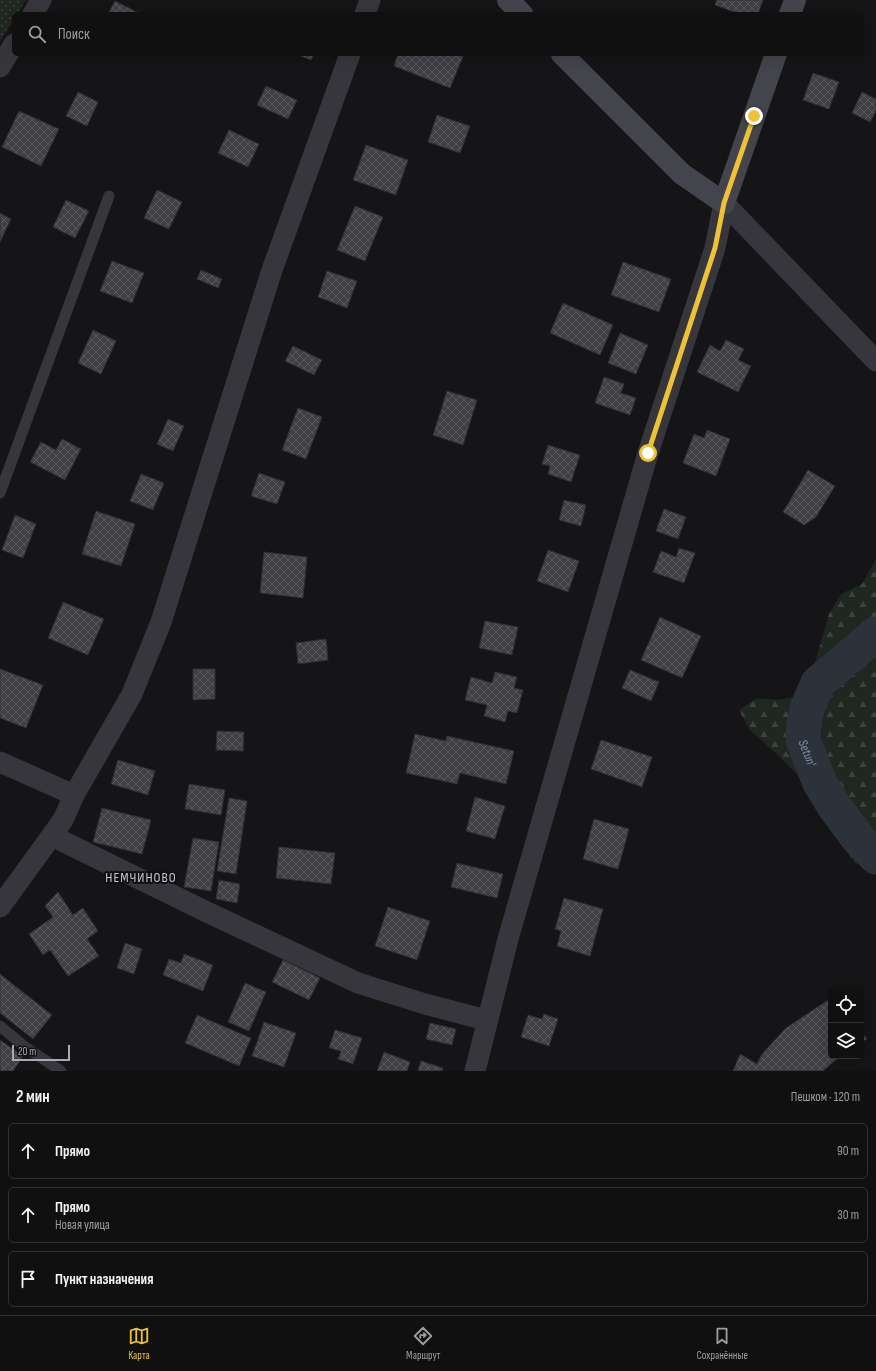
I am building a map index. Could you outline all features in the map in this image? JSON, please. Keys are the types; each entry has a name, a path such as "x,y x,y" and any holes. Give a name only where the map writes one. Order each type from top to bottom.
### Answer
{"street":[{"path":"34,12 41,0"},
{"path":"366,12 370,0"},
{"path":"508,0 520,12"},
{"path":"791,12 795,0"},
{"path":"0,67 12,47"},
{"path":"0,907 63,820 74,795 132,694 161,622 272,270 349,56"},
{"path":"564,56 682,174 724,203 876,361"},
{"path":"475,1071 486,1020 648,453 715,248 724,203 775,56"},
{"path":"0,762 74,795"},
{"path":"52,836 209,913 358,983 425,1004 486,1020"}],"lane":[{"path":"0,493 32,402 109,196"},
{"path":"0,1026 24,1046 61,1071"}],"green space":[{"path":"0,0 26,0 18,12 12,12 12,22 0,41"},
{"path":"876,559 876,867 856,864 829,829 811,789 781,758 749,729 739,710 757,698 778,700 801,696 811,677 829,614 841,594 862,584"}],"building":[{"path":"717,0 763,0 759,12 734,12 715,5"},
{"path":"115,1 137,12 109,12"},
{"path":"301,56 313,56 311,60"},
{"path":"397,56 463,56 450,88 394,66"},
{"path":"813,73 839,82 829,109 803,100"},
{"path":"266,86 297,100 288,119 257,105"},
{"path":"78,92 98,102 87,126 66,116"},
{"path":"862,92 876,99 876,111 870,122 852,113"},
{"path":"19,111 59,129 41,166 2,147"},
{"path":"437,115 470,126 460,153 428,142"},
{"path":"229,130 259,144 248,167 218,153"},
{"path":"366,145 408,160 396,195 353,180"},
{"path":"157,190 182,202 169,229 144,218"},
{"path":"66,200 89,211 75,238 53,227"},
{"path":"355,206 383,217 365,261 337,250"},
{"path":"0,213 11,219 0,242"},
{"path":"112,261 144,273 132,303 100,291"},
{"path":"623,262 671,279 659,312 611,295"},
{"path":"201,270 222,279 218,288 197,279"},
{"path":"327,271 357,281 347,308 318,297"},
{"path":"563,303 613,325 600,355 550,333"},
{"path":"93,330 116,341 101,374 78,363"},
{"path":"620,333 648,345 636,374 608,363"},
{"path":"726,340 744,349 738,360 751,366 738,392 697,372 710,345 720,351"},
{"path":"293,346 322,360 314,375 285,361"},
{"path":"604,377 624,384 621,393 636,398 630,415 595,403"},
{"path":"447,391 477,400 463,445 433,435"},
{"path":"298,408 322,417 306,459 282,450"},
{"path":"168,419 184,426 173,451 157,444"},
{"path":"707,430 730,439 716,476 683,463 694,434 704,438"},
{"path":"62,439 81,449 65,480 30,462 41,442 56,450"},
{"path":"548,445 580,455 571,482 548,474 550,466 542,464"},
{"path":"808,470 835,486 816,517 804,525 783,512"},
{"path":"259,473 285,482 277,504 251,496"},
{"path":"141,474 164,483 153,510 130,501"},
{"path":"564,500 586,505 581,526 559,520"},
{"path":"664,509 686,517 678,539 656,531"},
{"path":"96,511 135,524 121,566 82,554"},
{"path":"15,515 36,524 23,558 2,550"},
{"path":"679,548 695,553 684,583 653,572 661,551 676,557"},
{"path":"548,550 579,561 568,592 537,581"},
{"path":"264,552 307,557 303,598 260,593"},
{"path":"63,602 104,619 88,655 48,638"},
{"path":"660,617 701,636 682,678 641,660"},
{"path":"485,621 518,627 512,655 479,648"},
{"path":"326,639 328,660 298,664 296,643"},
{"path":"0,669 43,685 26,728 0,718"},
{"path":"193,669 215,669 215,699 193,700"},
{"path":"630,670 659,682 651,701 622,688"},
{"path":"495,672 517,677 514,688 523,690 517,713 508,711 505,722 484,716 487,705 465,700 471,677 492,683"},
{"path":"217,731 244,732 243,751 216,750"},
{"path":"415,734 446,741 447,736 514,751 506,784 460,773 457,784 406,773"},
{"path":"601,740 652,757 642,787 591,769"},
{"path":"118,760 155,771 148,795 111,784"},
{"path":"189,784 225,790 221,815 185,809"},
{"path":"475,797 505,806 495,839 466,831"},
{"path":"229,798 247,801 236,874 217,871"},
{"path":"102,808 151,820 142,854 93,842"},
{"path":"594,819 629,829 618,869 583,859"},
{"path":"193,838 219,842 211,891 184,887"},
{"path":"279,847 335,853 331,884 276,878"},
{"path":"457,863 503,874 497,898 451,887"},
{"path":"219,880 240,884 237,903 216,899"},
{"path":"58,892 73,915 83,908 98,931 87,939 99,956 68,976 50,950 43,955 29,934 53,917 45,906"},
{"path":"564,898 603,909 590,956 557,946 561,931 555,929"},
{"path":"388,907 430,921 417,960 375,946"},
{"path":"125,943 142,949 134,974 117,968"},
{"path":"184,954 213,965 203,991 163,975 169,959 181,963"},
{"path":"283,960 320,978 309,1000 272,982"},
{"path":"0,974 52,1015 33,1039 0,1013"},
{"path":"245,983 266,992 249,1031 228,1022"},
{"path":"828,1000 828,1059 837,1059 823,1071 733,1071 740,1054 757,1064 762,1054 786,1028"},
{"path":"544,1014 558,1019 549,1046 521,1037 528,1015 542,1019"},
{"path":"197,1015 251,1038 239,1066 185,1043"},
{"path":"264,1022 296,1033 284,1067 252,1056"},
{"path":"430,1023 456,1029 452,1045 426,1039"},
{"path":"335,1030 362,1038 353,1064 338,1059 341,1051 329,1048"},
{"path":"0,1040 23,1056 13,1071 0,1071"},
{"path":"384,1052 410,1062 407,1071 377,1071"},
{"path":"421,1061 443,1068 442,1071 418,1071"}],"waterway":[{"name":"Setun'","path":"876,634 818,683 808,706 804,723 803,740 820,783 834,806 859,839 876,857"}],"district":[{"name":"НЕМЧИНОВО","path":"141,877"}],"route":[{"path":"648,453 715,248 724,203 754,116"}]}
